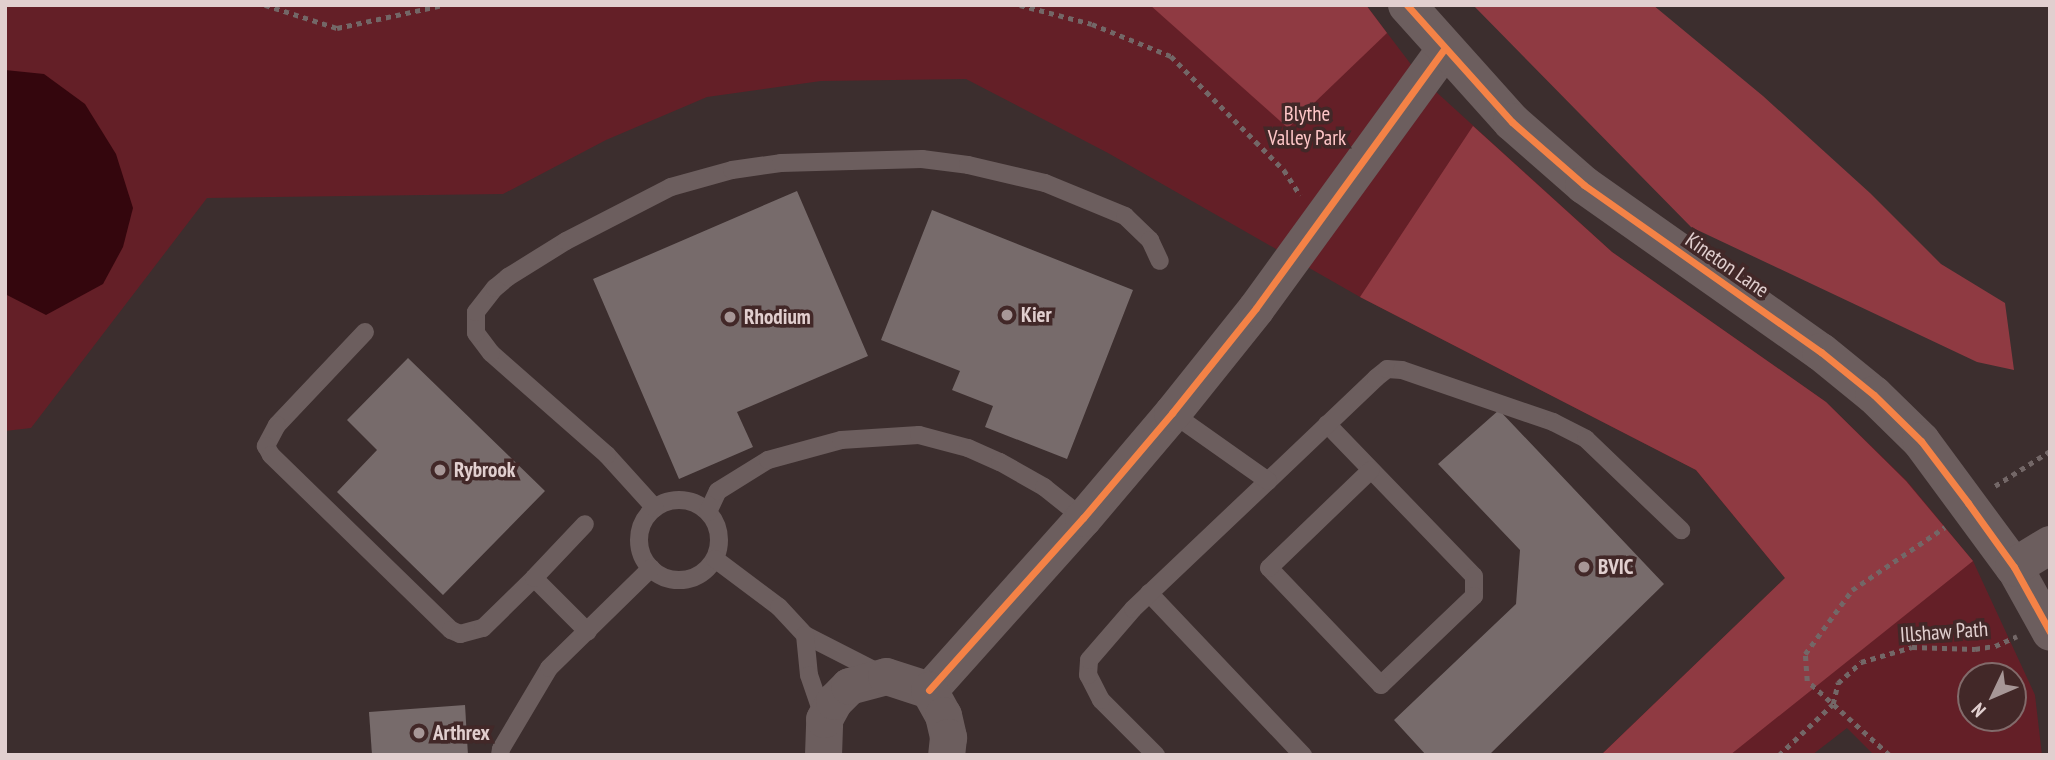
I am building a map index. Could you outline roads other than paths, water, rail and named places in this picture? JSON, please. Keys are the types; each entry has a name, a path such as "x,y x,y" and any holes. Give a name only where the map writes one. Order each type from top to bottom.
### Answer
{"street":[{"name":"Kineton Lane","path":"1407,5 1512,122 1584,186 1821,352 1874,395 1921,441 2014,567"},
{"path":"929,690 1172,414 1256,308 1444,49"},
{"path":"2039,631 2014,567 2050,545"},
{"path":"823,755 824,719 834,701 849,686 886,676 929,690 943,715 948,737 946,755"}],"lane":[{"path":"655,508 607,455 491,353 476,332 476,312 495,288 508,277 566,241 671,187 732,170 781,163 922,159 968,165 1045,183 1125,216 1150,240 1160,261"},
{"path":"365,332 277,425 266,446 271,455 451,630 460,634 471,634 483,628 585,524"},
{"path":"1156,755 1101,700 1088,675 1089,660 1093,652 1149,593 1387,369 1415,372 1553,422 1586,439 1681,530"},
{"path":"1172,414 1268,481"},
{"path":"1327,424 1474,576 1475,596 1381,685 1269,568 1371,470"},
{"path":"708,512 718,491 768,460 841,440 919,435 968,448 1000,463 1044,487 1083,518"},
{"path":"682,500 708,512 719,535 715,559 705,571 684,580 671,579 651,568 640,545 642,527 655,508 682,500"},
{"path":"715,559 779,607 804,635 886,676"},
{"path":"500,755 500,748 549,668 651,568"},
{"path":"534,578 587,632"},
{"path":"1149,593 1303,755"},
{"path":"804,635 809,675 824,719"}],"place":[{"name":"Kier","path":"1007,315"},
{"name":"Rhodium","path":"730,317"},
{"name":"Rybrook","path":"440,470"},
{"name":"BVIC","path":"1584,567"},
{"name":"Arthrex","path":"419,733"}],"park label":[{"name":"Blythe Valley Park","path":"1307,126"}]}
